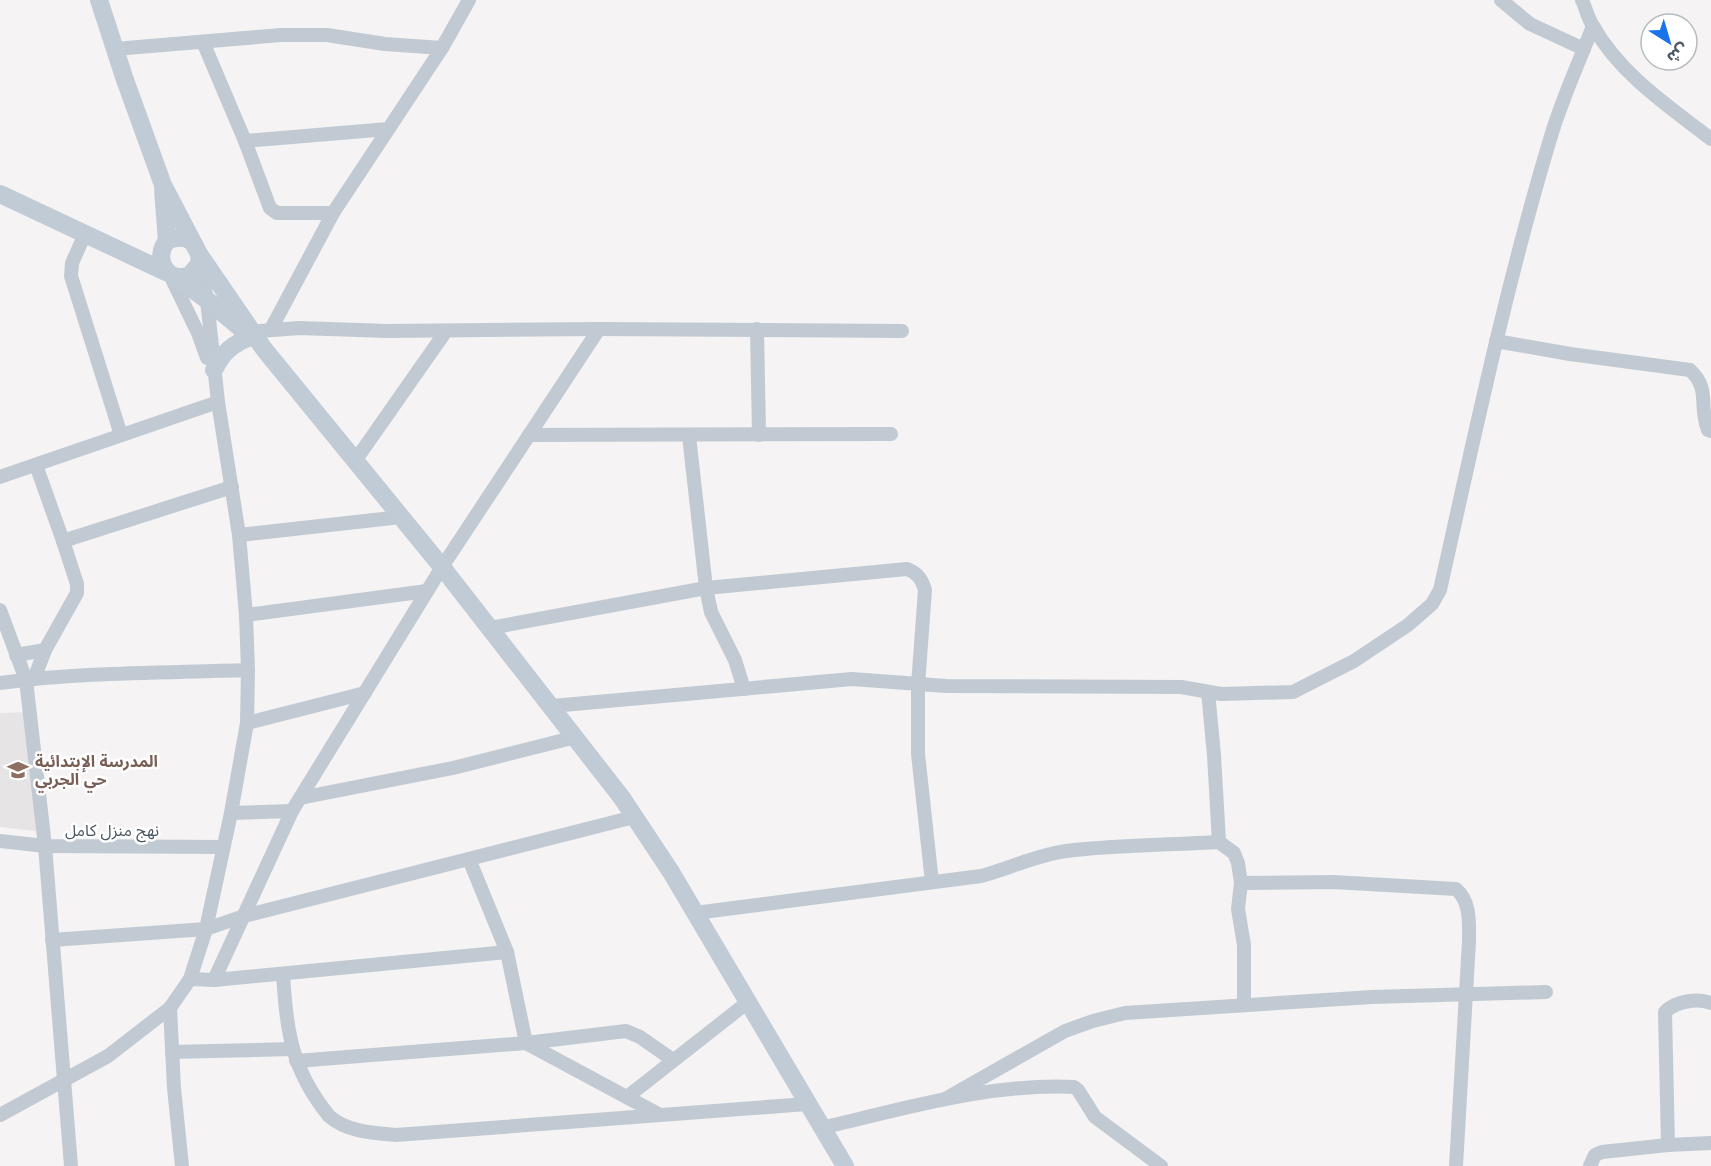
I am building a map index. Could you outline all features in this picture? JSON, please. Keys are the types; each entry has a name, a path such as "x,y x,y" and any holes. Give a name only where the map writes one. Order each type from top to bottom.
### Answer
{"street":[{"path":"0,1115 108,1056 170,1008 190,979 206,929 231,813 246,723 248,670 246,615 239,535 214,374 207,300 198,254 163,186 99,0"},
{"path":"271,329 333,213 442,48 469,0"},
{"path":"1501,0 1530,24 1584,49"},
{"path":"1582,0 1593,26 1617,57 1651,94 1709,135"},
{"path":"552,706 852,679 918,685 1181,687 1208,692 1285,693 1302,689 1354,662 1408,625 1432,604 1440,590 1497,341 1552,134 1593,26"},
{"path":"115,49 281,34 327,35 385,44 442,48"},
{"path":"203,42 245,141 267,203 273,211 333,213"},
{"path":"245,141 388,129"},
{"path":"163,186 164,244 161,263 171,275 214,374"},
{"path":"0,194 171,275 253,337"},
{"path":"84,234 72,263 71,276 121,435"},
{"path":"113,248 164,244 181,238 191,241 253,337 442,567 576,737 634,817 695,913 845,1166"},
{"path":"171,275 190,275 198,254"},
{"path":"214,374 220,358 237,342 271,329 902,331"},
{"path":"214,980 292,811 442,567 599,329"},
{"path":"757,329 759,435"},
{"path":"355,461 446,331"},
{"path":"1497,341 1570,354 1690,370 1700,378 1705,387 1703,418 1708,430 1711,431"},
{"path":"0,477 218,402"},
{"path":"529,435 891,434"},
{"path":"689,436 706,588 711,612 735,660 744,689"},
{"path":"30,680 77,593 77,584 36,465"},
{"path":"63,541 232,487"},
{"path":"239,535 401,517"},
{"path":"490,628 706,588 907,569 913,572 922,582 925,590 918,685 918,754 932,882"},
{"path":"246,615 427,591"},
{"path":"0,610 16,655 30,680 71,1166"},
{"path":"16,655 45,650"},
{"path":"0,683 248,670"},
{"path":"1208,692 1219,842"},
{"path":"246,723 365,693"},
{"path":"300,798 453,768 576,737"},
{"path":"231,813 292,811"},
{"path":"52,940 206,929 244,916 634,817"},
{"name":"نهج منزل كامل","path":"0,841 45,846 223,847"},
{"path":"695,913 981,876 1040,856 1065,851 1219,842 1234,853 1238,863 1241,883 1238,909 1244,945 1244,1005"},
{"path":"469,860 507,952 526,1043 660,1115"},
{"path":"1241,883 1333,882 1456,889 1465,900 1469,915 1467,994 1456,1166"},
{"path":"190,979 214,980 283,975 507,952"},
{"path":"283,975 287,1024 294,1055 329,1116 335,1122 354,1130 396,1135 807,1104"},
{"path":"945,1099 1065,1031 1125,1013 1372,997 1546,992"},
{"path":"1668,1145 1665,1012 1678,1003 1705,1000 1711,1003"},
{"path":"627,1098 748,1002"},
{"path":"170,1008 174,1088 182,1166"},
{"path":"172,1052 294,1055 526,1043 626,1031 640,1037 673,1060"},
{"path":"821,1128 945,1099 1024,1088 1074,1087 1095,1117 1161,1166"},
{"path":"1590,1166 1595,1155 1602,1152 1711,1143"}],"shaded area":[{"name":"المدرسة الإبتدائية حي الجربي","path":"30,712 44,832 0,827 0,713"}],"place":[{"name":"المدرسة الإبتدائية حي الجربي","path":"18,770"}]}
